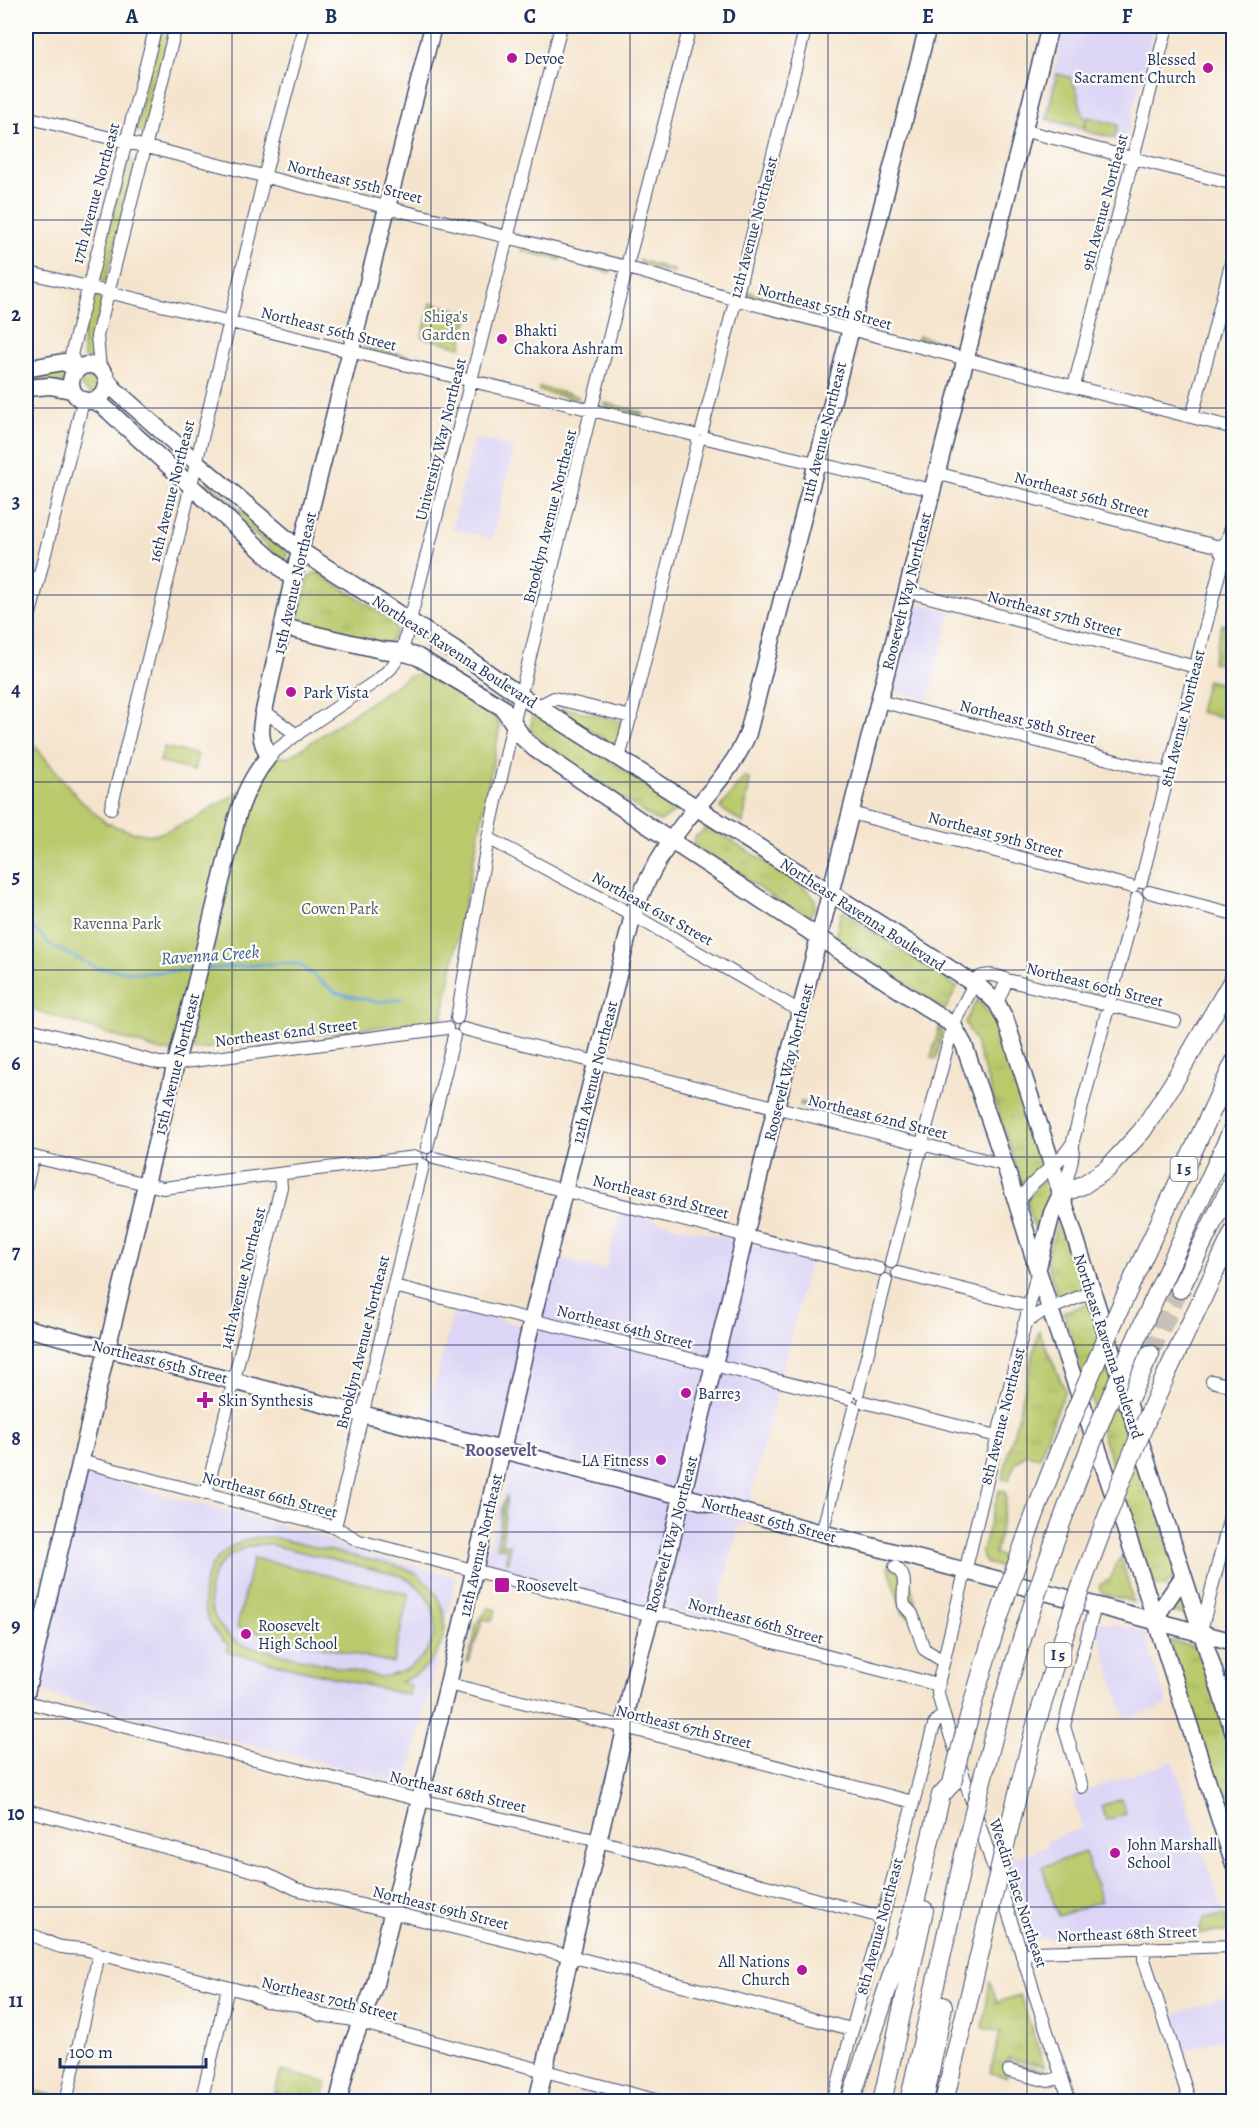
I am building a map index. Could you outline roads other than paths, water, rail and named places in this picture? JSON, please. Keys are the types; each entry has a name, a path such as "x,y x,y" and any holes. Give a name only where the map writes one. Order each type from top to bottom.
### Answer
{"highway":[{"path":"1061,1194 1083,1185 1107,1169 1142,1131 1178,1076 1233,978"},
{"name":"I 5","path":"882,2102 936,1834 985,1659 1022,1546 1068,1424 1233,1063"},
{"path":"924,2102 959,1899 964,1856 1001,1703 1042,1573 1089,1446 1233,1126"},
{"path":"1180,1289 1233,1179"},
{"name":"I 5","path":"944,2102 1022,1777 1066,1631 1114,1498 1167,1372 1233,1231"},
{"path":"1127,1403 1150,1354"},
{"path":"850,2102 936,1834"},
{"path":"909,2102 959,1899"},
{"path":"958,2102 977,1968"}],"main road":[{"name":"15th Avenue Northeast","path":"26,1693 33,1630 80,1461 236,821 247,787 269,756 260,738 260,729 293,579 433,26"},
{"name":"11th Avenue Northeast","path":"685,822 720,782 748,733 928,26"},
{"name":"Roosevelt Way Northeast","path":"537,2102 623,1739 625,1717 682,1496 800,1011 1050,26"},
{"path":"71,362 72,376 83,397"},
{"path":"26,369 71,362 91,365 103,374 107,386 104,393 83,397"},
{"name":"Northeast Ravenna Boulevard","path":"103,374 114,389 301,551 521,696 982,989 997,1003 1006,1021 1127,1403 1179,1582 1201,1633 1233,1734"},
{"path":"26,388 62,387 102,405 293,579"},
{"name":"Northeast Ravenna Boulevard","path":"283,627 381,650 402,652 428,662 506,711 523,738 536,749 953,1025"},
{"name":"12th Avenue Northeast","path":"338,2102 350,2051 375,1984 393,1912 532,1320 633,915 651,872 685,822"},
{"path":"953,1025 964,1045 1005,1165 1050,1309 1143,1581 1233,1864"},
{"name":"8th Avenue Northeast","path":"1038,1268 1052,1213 1061,1194"},
{"name":"Northeast 65th Street","path":"26,1328 682,1496 1233,1642"},
{"path":"1143,1581 1158,1593 1171,1591 1179,1582"},
{"path":"1156,1621 1179,1582"}],"street":[{"name":"17th Avenue Northeast","path":"71,362 88,287 156,26"},
{"path":"103,374 97,336 176,26"},
{"name":"16th Avenue Northeast","path":"111,808 264,176 304,26"},
{"name":"University Way Northeast","path":"402,652 561,26"},
{"name":"Brooklyn Avenue Northeast","path":"431,1152 456,1028 488,838 513,724 627,267 690,26"},
{"name":"12th Avenue Northeast","path":"619,758 734,299 806,26"},
{"name":"9th Avenue Northeast","path":"1074,386 1167,26"},
{"name":"Northeast 55th Street","path":"26,117 508,236 627,267 734,299 1233,428"},
{"path":"1022,130 1233,184"},
{"path":"1192,417 1233,252"},
{"name":"Northeast 56th Street","path":"26,272 815,464 932,490"},
{"path":"26,630 83,397"},
{"name":"Northeast 56th Street","path":"936,473 1227,549"},
{"name":"8th Avenue Northeast","path":"1018,1204 1026,1189 1063,1158 1073,1141 1140,890 1227,549 1233,515"},
{"path":"26,575 38,582"},
{"name":"Northeast 57th Street","path":"906,591 1196,667"},
{"path":"269,756 379,679 392,668 402,652"},
{"path":"538,706 554,698 631,717"},
{"name":"Northeast 58th Street","path":"879,701 1168,774"},
{"path":"264,711 297,735"},
{"name":"Northeast 59th Street","path":"851,813 1233,914"},
{"name":"Northeast 61st Street","path":"488,838 633,915 800,1011"},
{"name":"Northeast 60th Street","path":"973,985 977,978 984,975 1000,976 1007,980 1175,1021"},
{"name":"Northeast 60th Street","path":"997,1003 1007,980"},
{"path":"973,985 953,1025 921,1143 894,1267 892,1280 886,1280 880,1275 879,1269 885,1262 894,1267 1029,1306"},
{"name":"Northeast 62nd Street","path":"26,1028 159,1063 177,1063 456,1028 1005,1165"},
{"name":"8th Avenue Northeast","path":"1061,1194 1074,1154 1073,1141"},
{"path":"26,1187 29,1156 163,1188 420,1161 430,1164 431,1152"},
{"name":"Northeast 63rd Street","path":"431,1152 565,1190 879,1269"},
{"name":"Brooklyn Avenue Northeast","path":"334,1527 394,1286 420,1161"},
{"name":"14th Avenue Northeast","path":"206,1494 281,1186 280,1175"},
{"name":"8th Avenue Northeast","path":"938,1690 943,1661 1038,1268"},
{"path":"822,1533 886,1280"},
{"name":"Northeast 64th Street","path":"394,1286 997,1436"},
{"path":"1024,1324 1040,1313 1091,1292"},
{"path":"1212,1382 1233,1387"},
{"name":"Northeast 66th Street","path":"80,1461 334,1527 358,1542 638,1612 673,1616 938,1690"},
{"path":"1201,1633 1233,1501"},
{"path":"896,1567 902,1573 905,1581 904,1605 913,1618 924,1649 943,1661"},
{"path":"1082,1787 1064,1726 1095,1606"},
{"name":"Northeast 67th Street","path":"448,1684 625,1727 912,1802"},
{"name":"Weedin Place Northeast","path":"938,1690 950,1735 1070,2102"},
{"name":"Northeast 68th Street","path":"26,1702 420,1800 598,1841 881,1917"},
{"name":"8th Avenue Northeast","path":"833,2102 935,1722 944,1716"},
{"path":"927,1751 935,1740 950,1735"},
{"name":"Northeast 69th Street","path":"26,1810 266,1874 296,1889 570,1956 851,2029"},
{"name":"Northeast 70th Street","path":"26,1934 60,1947 85,1948 99,1954 250,1993 265,2001 300,2005 320,2015 360,2022 663,2102"},
{"name":"Northeast 68th Street","path":"1022,1956 1034,1952 1233,1946"},
{"path":"1144,1948 1144,1959 1190,2102"},
{"path":"68,2093 99,1954"},
{"path":"201,2102 228,1988"},
{"path":"1009,2071 1048,2081 1062,2077"}],"waterway":[{"name":"Ravenna Creek","path":"26,921 53,947 97,968 143,973 193,970"},
{"name":"Ravenna Creek","path":"205,969 280,963 299,964 336,993 377,1002 402,999"}],"tunnel":[{"path":"1150,1354 1180,1289"}],"place":[{"name":"Devoe","path":"512,58"},
{"name":"Blessed Sacrament Church","path":"1208,68"},
{"name":"Bhakti Chakora Ashram","path":"502,339"},
{"name":"Park Vista","path":"291,692"},
{"name":"Barre3","path":"686,1393"},
{"name":"Skin Synthesis","path":"205,1400"},
{"name":"LA Fitness","path":"661,1460"},
{"name":"Roosevelt","path":"502,1585"},
{"name":"Roosevelt High School","path":"246,1634"},
{"name":"John Marshall School","path":"1115,1853"},
{"name":"All Nations Church","path":"802,1970"}],"district":[{"name":"Roosevelt","path":"501,1450"}],"park label":[{"name":"Shiga's Garden","path":"446,325"},
{"name":"Cowen Park","path":"340,908"},
{"name":"Ravenna Park","path":"117,923"}]}
